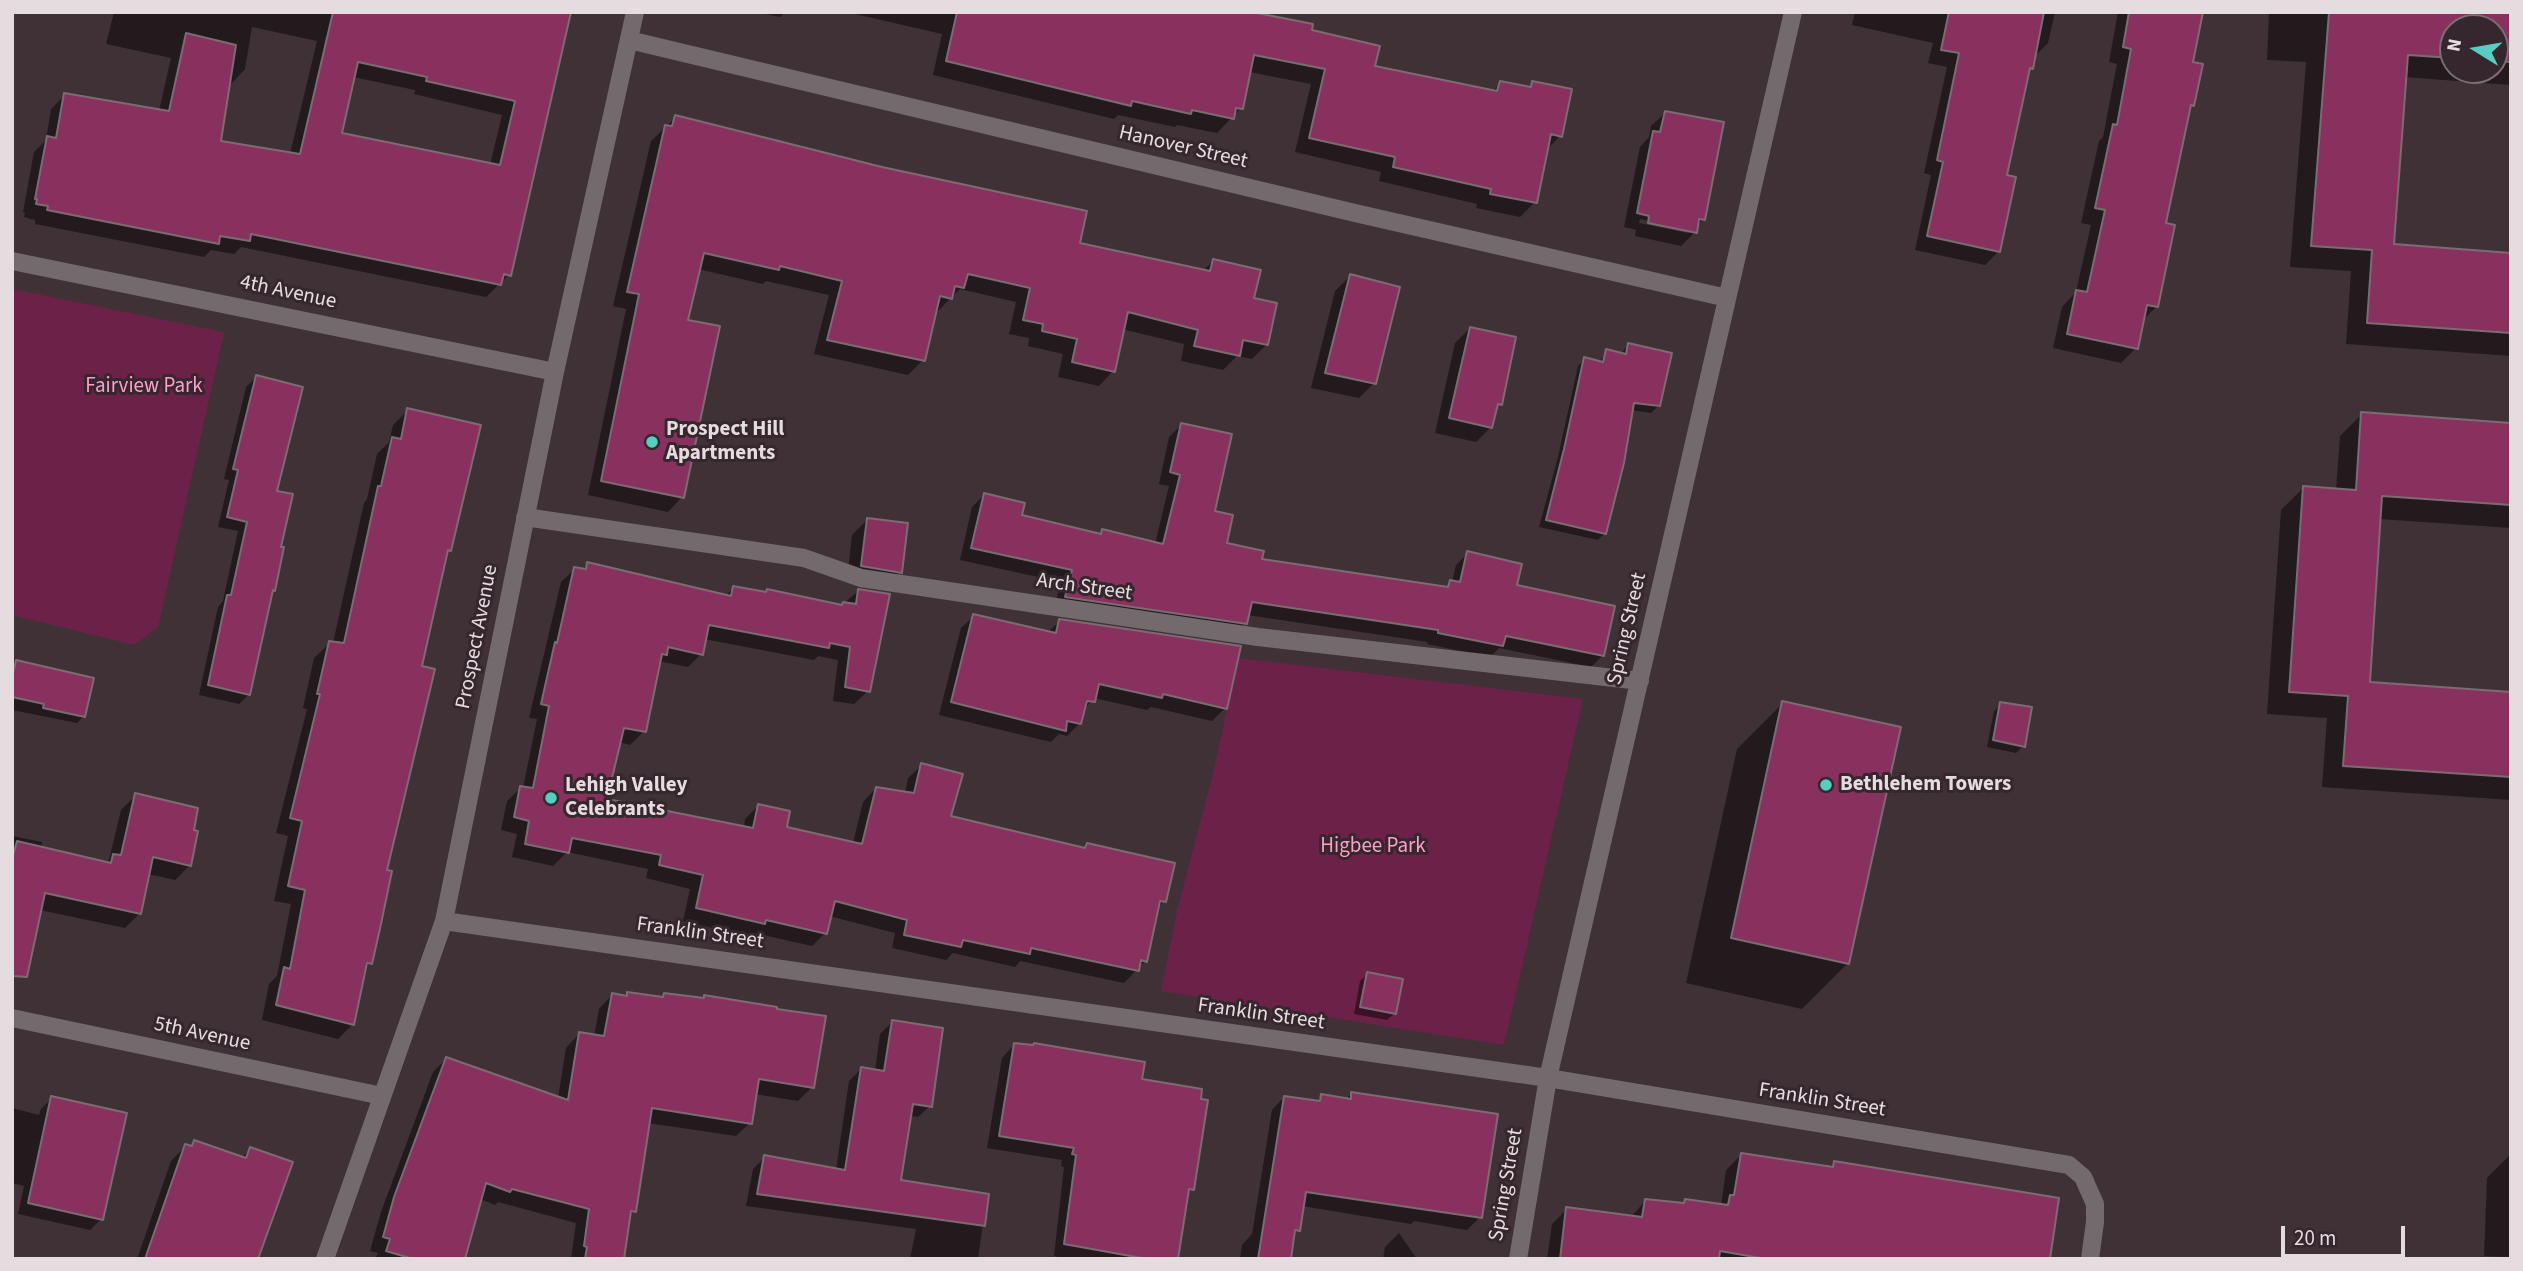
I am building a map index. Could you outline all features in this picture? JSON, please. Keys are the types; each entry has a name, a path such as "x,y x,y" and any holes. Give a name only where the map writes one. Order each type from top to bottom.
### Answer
{"street":[{"name":"Prospect Avenue","path":"325,1259 444,920 555,372 635,12"},
{"name":"Spring Street","path":"1518,1259 1548,1078 1793,12"},
{"name":"Hanover Street","path":"629,40 1727,298"},
{"name":"4th Avenue","path":"12,261 555,372"},
{"name":"Arch Street","path":"526,517 804,558 861,578 1203,629 1640,681"},
{"name":"Franklin Street","path":"444,920 1548,1078 2069,1165 2083,1177 2095,1204 2090,1259"},
{"name":"5th Avenue","path":"12,1018 382,1096"}],"green space":[{"name":"Fairview Park","path":"12,289 224,332 158,627 134,645 12,615"},
{"name":"Higbee Park","path":"1238,658 1583,699 1504,1045 1161,991 1178,907 1213,774"}],"building":[{"path":"333,12 571,12 511,276 504,274 501,285 251,234 250,241 220,236 219,244 47,210 48,206 36,204 35,199 47,136 56,138 64,93 169,111 186,33 236,45 221,141 300,154","holes":["358,62 427,77 426,81 515,101 500,165 342,133"]},
{"path":"957,12 1252,12 1313,24 1312,30 1380,46 1375,66 1497,91 1500,81 1531,87 1532,81 1572,89 1562,137 1551,134 1537,203 1490,194 1491,189 1393,167 1395,157 1309,138 1325,69 1254,55 1243,109 1236,108 1234,119 1192,110 1191,114 1132,101 1131,106 946,61"},
{"path":"1949,12 2044,12 2007,175 2016,177 2000,252 1927,236 1943,162 1937,160 1959,53 1941,50"},
{"path":"2129,12 2203,12 2193,62 2203,64 2194,106 2191,105 2166,223 2175,225 2158,307 2147,305 2138,349 2067,334 2076,290 2087,292 2105,210 2095,208 2113,124 2117,125 2131,49 2123,47"},
{"path":"2329,12 2511,12 2511,62 2509,14 2439,14 2439,57 2408,55 2394,244 2511,253 2511,333 2367,323 2372,250 2311,246"},
{"path":"1665,111 1724,122 1705,220 1699,219 1697,233 1648,223 1649,216 1637,213 1653,131 1660,132"},
{"path":"675,115 882,167 1087,211 1080,243 1210,271 1213,259 1261,270 1254,298 1277,303 1268,345 1243,340 1240,356 1194,346 1198,330 1128,312 1115,372 1072,362 1077,339 1042,331 1043,324 1023,320 1030,288 968,274 964,288 955,286 952,299 940,296 925,361 827,340 842,281 780,266 779,270 704,253 688,320 720,326 684,498 601,481 639,294 627,292 665,125 672,126"},
{"path":"1350,274 1400,287 1376,384 1325,373"},
{"path":"1470,327 1516,337 1502,405 1498,404 1492,428 1449,418"},
{"path":"1628,343 1672,353 1660,406 1634,403 1624,463 1606,534 1546,520 1584,357 1603,362 1606,349 1626,354"},
{"path":"256,375 303,387 277,491 293,494 281,547 284,547 250,695 208,685 227,595 231,595 247,522 227,517 238,470 233,469"},
{"path":"407,408 481,425 451,551 448,550 422,666 435,669 387,870 392,871 372,964 367,963 354,1025 276,1005 284,967 290,969 305,890 288,886 302,821 290,818 320,694 317,694 329,641 344,643 378,486 381,486 392,437 401,439"},
{"path":"2361,412 2511,423 2511,505 2382,496 2370,682 2511,692 2511,777 2343,766 2348,696 2289,692 2303,486 2356,490"},
{"path":"1181,423 1232,434 1215,511 1233,515 1227,543 1264,551 1262,559 1448,587 1450,580 1460,582 1467,551 1522,564 1517,585 1615,606 1604,656 1506,636 1503,646 1438,633 1438,630 1252,602 1247,624 1065,597 1072,570 971,548 984,493 1025,503 1022,515 1101,534 1102,529 1163,544 1180,475 1170,472"},
{"path":"867,518 908,523 902,573 861,566"},
{"path":"587,562 731,596 733,586 766,592 767,589 842,605 843,602 856,604 858,589 890,594 870,692 845,687 850,647 830,643 829,648 709,625 703,655 668,647 667,655 662,654 646,732 624,728 607,799 753,828 758,804 790,811 787,827 862,844 876,787 914,793 921,763 963,774 951,816 1085,848 1087,843 1175,863 1166,902 1160,901 1147,962 1141,960 1139,971 1031,948 1030,954 963,940 961,947 904,935 907,920 835,901 827,934 766,920 765,924 696,908 703,875 659,865 661,855 572,838 569,853 525,844 529,821 514,817 520,786 533,788 549,706 541,704 555,642 557,643 574,567 586,569"},
{"path":"973,614 1056,633 1059,619 1241,646 1227,709 1163,694 1162,698 1099,684 1095,702 1087,701 1081,724 1067,721 1066,731 951,702"},
{"path":"16,660 94,678 85,717 43,708 44,704 12,697"},
{"name":"Bethlehem Towers","path":"1782,701 1901,727 1849,964 1731,938"},
{"path":"2000,702 2032,707 2025,747 1993,740"},
{"path":"135,793 198,808 194,830 198,831 191,866 153,857 141,914 45,893 27,977 12,976 12,859 17,841 111,863 113,854 121,855"},
{"path":"1367,972 1403,979 1396,1014 1360,1007"},
{"path":"627,992 663,997 664,993 704,998 704,995 826,1016 814,1088 759,1079 752,1124 652,1108 636,1212 631,1211 624,1259 585,1259 589,1209 512,1189 510,1192 486,1183 465,1259 413,1259 386,1251 390,1239 383,1237 394,1197 446,1057 568,1100 579,1032 604,1036 612,993 627,996"},
{"path":"892,1020 943,1028 932,1107 913,1104 901,1180 989,1194 985,1226 757,1194 764,1155 845,1170 861,1067 884,1071"},
{"path":"1014,1043 1034,1043 1145,1062 1142,1079 1202,1089 1201,1099 1208,1100 1194,1190 1189,1189 1178,1259 1147,1259 1064,1244 1076,1155 1072,1154 1074,1148 999,1136"},
{"path":"1351,1092 1498,1114 1482,1218 1306,1192 1300,1231 1295,1230 1291,1259 1258,1259 1284,1096 1320,1101 1321,1094 1351,1099"},
{"path":"51,1096 127,1113 103,1220 28,1203"},
{"path":"194,1140 246,1158 250,1147 293,1162 258,1259 145,1259 185,1144 192,1146"},
{"path":"1741,1153 1833,1167 1834,1161 2059,1198 2050,1259 1766,1259 1720,1251 1719,1259 1560,1259 1566,1207 1642,1217 1645,1199 1684,1203 1685,1199 1728,1205 1730,1195 1734,1195"}],"place":[{"name":"Prospect Hill Apartments","path":"652,442"},
{"name":"Bethlehem Towers","path":"1826,785"},
{"name":"Lehigh Valley Celebrants","path":"551,798"}]}
